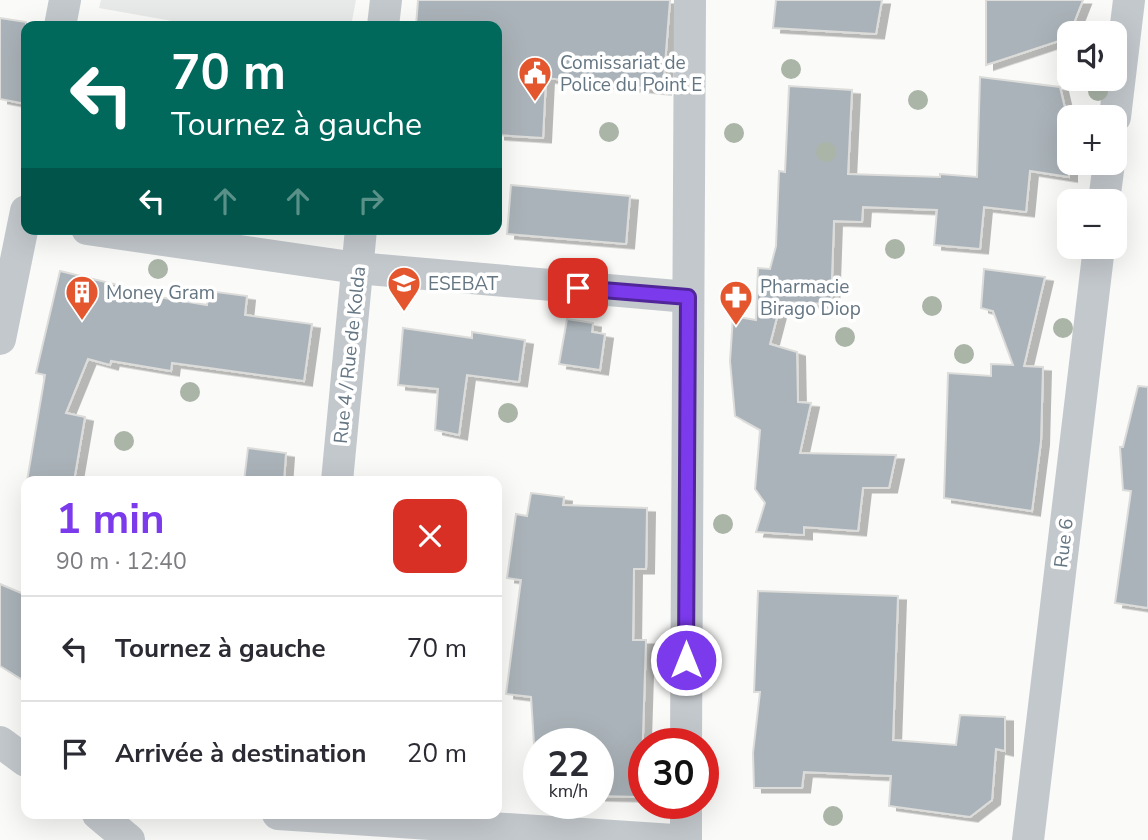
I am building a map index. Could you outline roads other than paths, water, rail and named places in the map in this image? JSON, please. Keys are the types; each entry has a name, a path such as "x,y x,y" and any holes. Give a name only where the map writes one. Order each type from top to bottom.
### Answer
{"street":[{"path":"61,21 65,0"},
{"path":"384,21 386,0"},
{"path":"686,728 690,0"},
{"path":"1116,105 1129,0"},
{"path":"0,339 19,217"},
{"path":"129,235 357,268 688,297"},
{"name":"Rue 4 / Rue de Kolda","path":"337,476 361,235"},
{"name":"Rue 6","path":"1028,840 1098,259"},
{"path":"0,742 21,757"},
{"path":"104,819 129,840"},
{"path":"685,840 686,819"},
{"path":"297,821 674,840"}],"place":[{"name":"Comissariat de Police du Point E","path":"535,103"},
{"name":"ESEBAT","path":"404,313"},
{"name":"Money Gram","path":"82,322"},
{"name":"Pharmacie Birago Diop","path":"736,327"}]}
